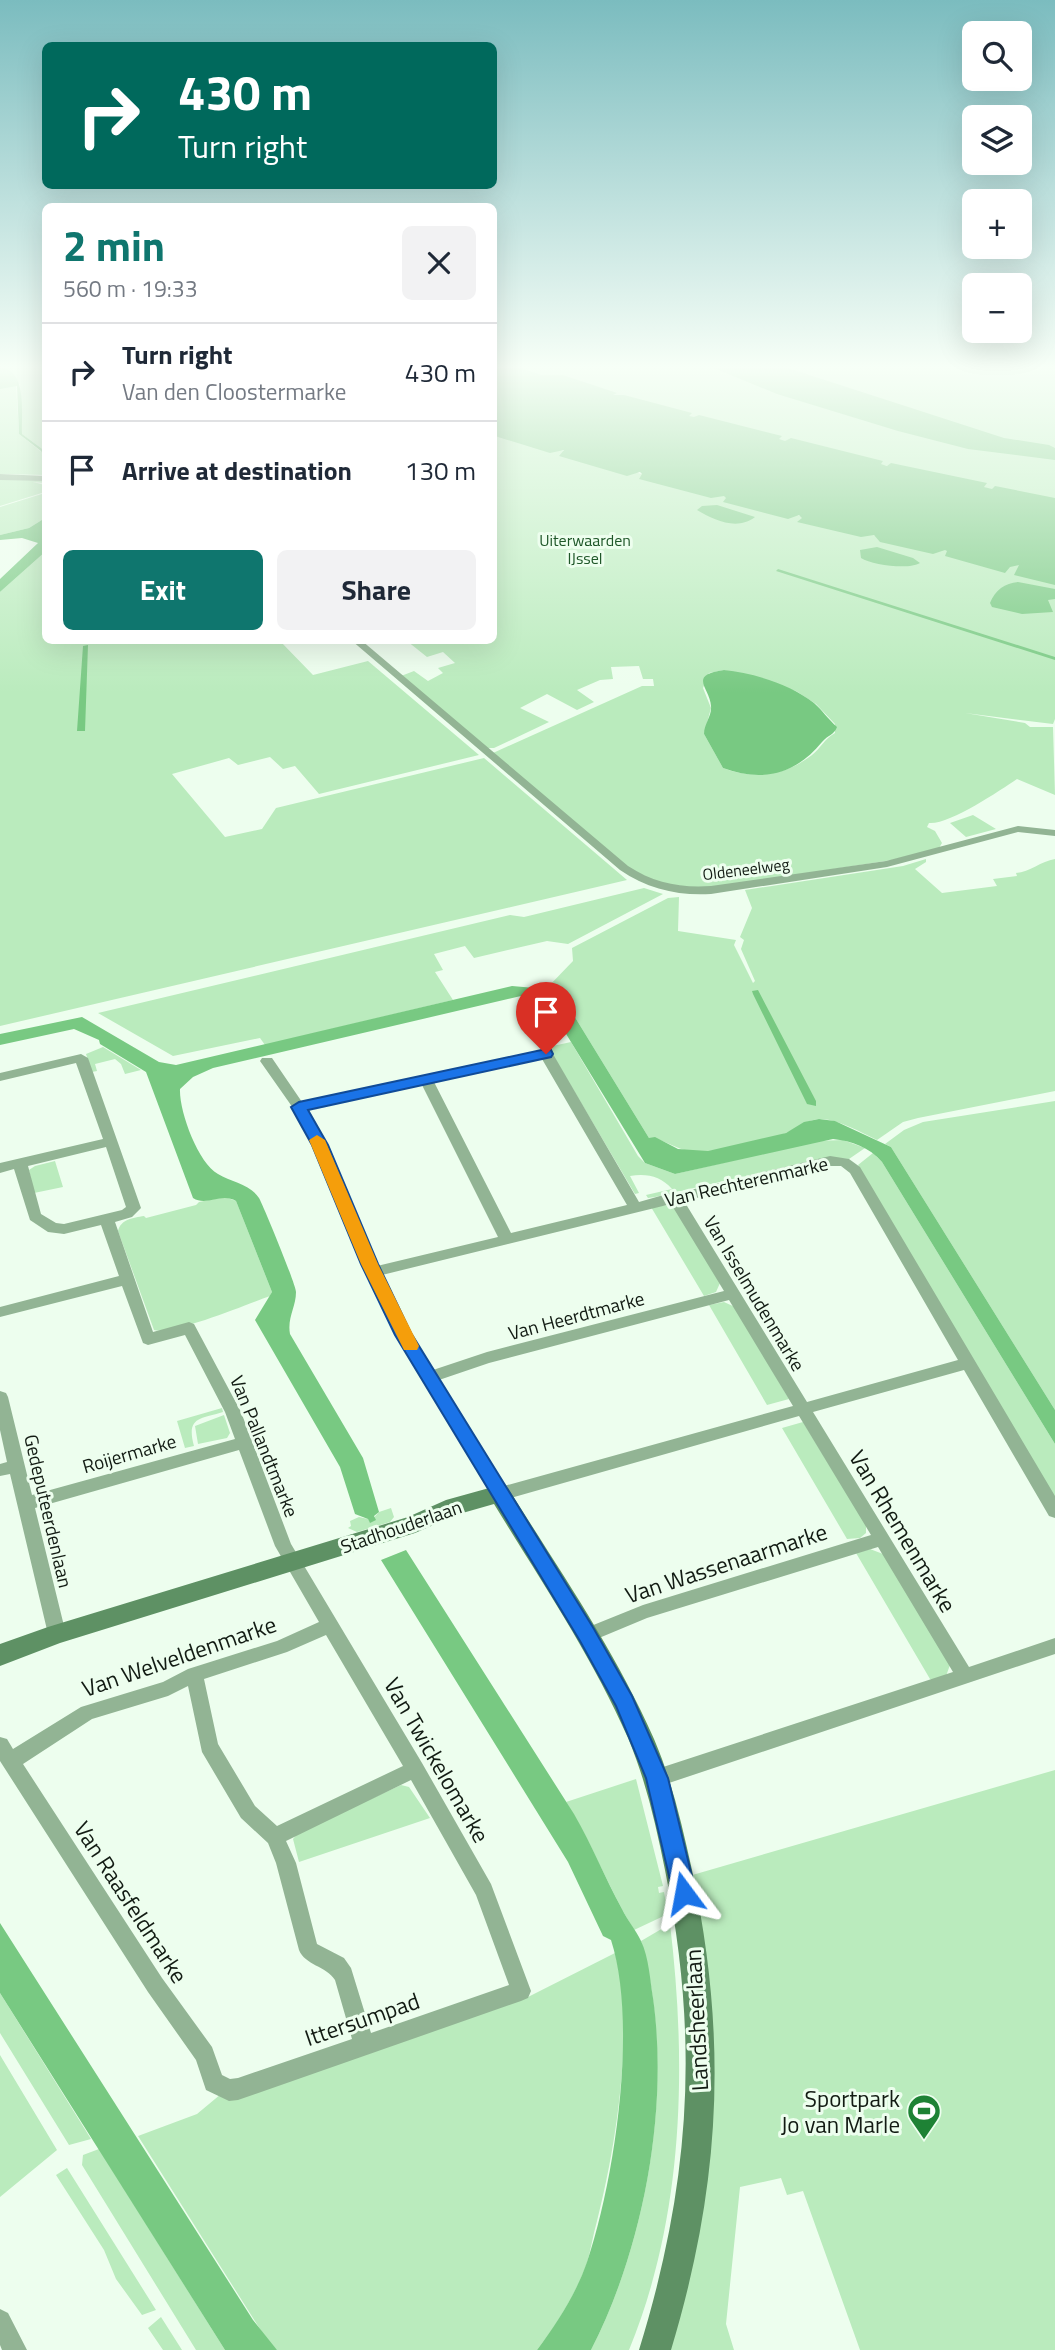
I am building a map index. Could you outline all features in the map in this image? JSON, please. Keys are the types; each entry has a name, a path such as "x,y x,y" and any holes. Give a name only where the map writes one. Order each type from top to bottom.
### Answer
{"street":[{"path":"0,477 42,479"},
{"name":"Oldeneelweg","path":"360,644 624,868 655,885 699,891 744,886 887,864 1018,829 1055,833"},
{"path":"299,1107 546,1054 635,1206"},
{"path":"0,1077 81,1058 134,1208 127,1214 64,1229 53,1228 35,1217 20,1164"},
{"name":"Landsheerlaan","path":"267,1061 299,1107 320,1145 373,1272 404,1335 587,1635 625,1702 657,1778 691,1933 700,2014 701,2064 699,2138 690,2216 684,2251 655,2350"},
{"path":"426,1079 506,1238"},
{"path":"0,1168 112,1141"},
{"name":"Van Rechterenmarke","path":"373,1272 635,1206 830,1161 849,1164 1055,1511"},
{"name":"Van Isselmudenmarke","path":"674,1197 802,1409"},
{"name":"Van Pallandtmarke","path":"106,1218 148,1339 189,1328 233,1412 283,1546 292,1562"},
{"path":"0,1312 127,1279"},
{"name":"Van Heerdtmarke","path":"430,1377 487,1358 733,1294"},
{"name":"Stadhouderlaan","path":"0,1655 57,1634 415,1524 454,1506 968,1363"},
{"name":"Gedeputeerdenlaan","path":"0,1397 8,1468 25,1504 57,1634"},
{"name":"Van Rhemenmarke","path":"802,1409 965,1676"},
{"name":"Roijermarke","path":"25,1504 245,1441"},
{"name":"Van Wassenaarmarke","path":"587,1635 643,1612 881,1539"},
{"name":"Van Twickelomarke","path":"292,1562 484,1891 522,1991"},
{"name":"Van Welveldenmarke","path":"5,1753 87,1713 168,1688 194,1674 282,1647 331,1626"},
{"path":"657,1778 1055,1646"},
{"path":"194,1674 209,1746 248,1812 275,1837 286,1863 309,1950 337,1965 344,1975 364,2046"},
{"name":"Van Raasfeldmarke","path":"5,1753 155,1985 205,2054 210,2075 220,2086"},
{"path":"275,1837 415,1769"},
{"name":"Ittersumpad","path":"220,2086 238,2089 522,1991"},
{"path":"0,2321 15,2350"}],"green space":[{"path":"0,474 42,474 42,475"},
{"name":"Uiterwaarden IJssel","path":"497,474 641,474 877,536 1055,572 1053,724 965,713 1025,723 1030,727 1053,727 1055,795 1017,779 949,819 929,823 927,827 935,831 942,843 939,848 892,860 711,888 656,882 629,868 493,753 642,686 654,686 653,679 643,679 639,666 611,667 613,679 600,680 577,690 594,702 577,710 547,694 520,708 549,722 494,748 487,748 401,676 414,671 428,681 443,673 438,668 455,663 443,652 427,657 411,644 497,644","holes":["724,670 796,691 816,704 835,724 835,733 812,755 780,772 758,775 723,768 704,734 711,708 703,688 709,673"]},
{"path":"924,474 1055,474 1055,503"},
{"path":"0,478 42,480 42,483 33,482 42,484 42,493 0,506"},
{"path":"42,494 42,520 29,528 0,535 0,507"},
{"path":"42,555 42,644 283,644 313,675 368,661 479,755 319,794 295,766 283,769 270,757 238,765 229,758 172,774 225,837 262,829 276,808 484,758 627,880 0,1026 0,592"},
{"path":"973,815 996,829 966,837 950,823"},
{"path":"926,859 926,862 915,869 942,893 997,886 993,879 1017,876 1016,873 1055,859 1055,1091 903,1122 877,1140 843,1124 821,1119 811,1120 786,1133 754,1143 715,1150 689,1151 649,1138 565,1001 546,989 573,961 572,948 668,898 679,897 678,931 736,940 734,945 753,983 755,981 741,949 744,940 740,937 752,908 745,890 903,866"},
{"path":"644,888 663,894 568,944 547,941 474,958 465,946 434,954 443,970 435,972 453,1000 265,1045 260,1038 173,1056 98,1013 510,915 524,917"},
{"path":"571,1042 638,1156 645,1163 675,1174 816,1141 843,1140 865,1148 849,1159 824,1158 648,1198 646,1195 672,1189 653,1176 630,1176 639,1193 635,1194 548,1047"},
{"path":"103,1047 141,1070 125,1074 121,1064 115,1059 95,1064 97,1071 92,1072 86,1054"},
{"path":"1055,1101 1055,1410 891,1147 885,1144 904,1130 923,1122"},
{"path":"873,1153 882,1162 1055,1444 1055,1499 858,1165"},
{"path":"55,1161 63,1187 34,1193 29,1170"},
{"path":"225,1197 236,1201 272,1292 270,1296 193,1324 154,1330 118,1231 120,1227 132,1218 146,1218"},
{"path":"651,1207 674,1207 720,1283 716,1292 704,1296"},
{"path":"724,1302 735,1307 789,1399 767,1405 709,1305"},
{"path":"222,1408 223,1412 202,1418 194,1424 194,1446 185,1448 177,1421"},
{"path":"224,1415 230,1433 227,1438 198,1444 195,1426"},
{"path":"803,1422 866,1525 866,1533 860,1538 847,1539 782,1428"},
{"path":"391,1508 394,1517 390,1522 357,1532 348,1528 351,1526 350,1521 359,1517 370,1522 379,1512"},
{"path":"870,1549 883,1554 950,1665 946,1676 935,1681 930,1679 856,1553"},
{"name":"Sportpark Jo van Marle","path":"1055,1770 1055,2350 860,2350 803,2191 787,2195 781,2178 740,2187 726,2324 734,2350 666,2350 688,2282 689,1876"},
{"path":"636,1779 663,1886 658,1887 659,1893 664,1892 668,1914 634,1930 566,1802"},
{"path":"401,1785 409,1787 430,1818 299,1862 293,1839 299,1832"},
{"path":"670,1924 679,2086 671,2194 647,2299 629,2350 591,2350 612,2304 629,2255 643,2203 652,2149 657,2095 657,2042 652,1990 641,1941"},
{"path":"615,1953 621,1983 623,2051 611,2158 587,2263 565,2308 537,2350 272,2348 138,2136 197,2114 221,2094 380,2048 528,1997"},
{"path":"0,1993 91,2139 69,2145 0,2033"},
{"path":"0,2055 57,2150 0,2197"},
{"path":"99,2149 225,2350 196,2350 82,2165 83,2155"},
{"path":"67,2168 156,2310 142,2315 116,2279 104,2250 56,2175"},
{"path":"161,2317 182,2350 163,2350 148,2328"}],"shaded area":[{"path":"642,474 942,474 987,483 984,487 992,489 995,486 1055,498 1055,585 1014,575 1019,565 1010,567 1005,573 945,556 945,550 933,554 880,542 874,535 861,537 797,522 802,518 799,515 788,519 723,502 726,498 724,496 711,498 639,479"},
{"path":"717,505 755,517 733,524 697,510 702,506"},
{"path":"42,520 42,555 0,592 0,579 38,543 22,538 0,540 0,535 29,528"},
{"path":"877,547 913,558 920,563 890,566 861,558 860,550"},
{"path":"778,569 1055,657 1055,660 776,571"},
{"path":"1018,582 1055,589 1055,599 1048,600 1053,612 1022,614 992,607 990,603 998,591"},
{"path":"88,645 85,731 77,731 83,646"},
{"path":"724,670 759,677 794,690 817,706 837,727 836,730 801,762 778,773 752,775 723,768 704,734 711,706 703,679 713,672"},
{"path":"512,986 546,989 565,1001 649,1138 655,1137 678,1149 708,1151 786,1133 804,1122 819,1119 835,1121 891,1147 1055,1410 1055,1444 882,1162 872,1152 847,1141 833,1139 675,1174 645,1163 549,1006 540,1000 521,996 213,1068 193,1077 180,1089 186,1123 203,1159 218,1174 251,1189 262,1204 296,1292 290,1334 363,1458 379,1512 374,1516 376,1520 370,1523 368,1519 355,1514 340,1467 255,1320 272,1292 236,1201 225,1198 204,1201 193,1198 146,1072 100,1044 99,1040 74,1029 0,1045 0,1034 82,1017 159,1062 176,1065"},
{"path":"758,990 816,1101 816,1106 807,1104 753,994 752,991"},
{"path":"406,1550 574,1814 641,1941 648,1962 657,2041 657,2086 648,2178 625,2268 591,2350 537,2350 565,2308 583,2274 597,2228 614,2146 623,2057 623,2014 619,1975 611,1940 603,1936 568,1862 381,1560"},
{"path":"0,1923 253,2320 277,2350 225,2350 0,1993"}],"slow traffic":[{"path":"317,1140 369,1264 410,1346"}],"place":[{"name":"Sportpark Jo van Marle","path":"924,2141"}],"route":[{"path":"546,1054 299,1107 320,1145 369,1264 404,1335 625,1702 657,1778 684,1893"}]}
